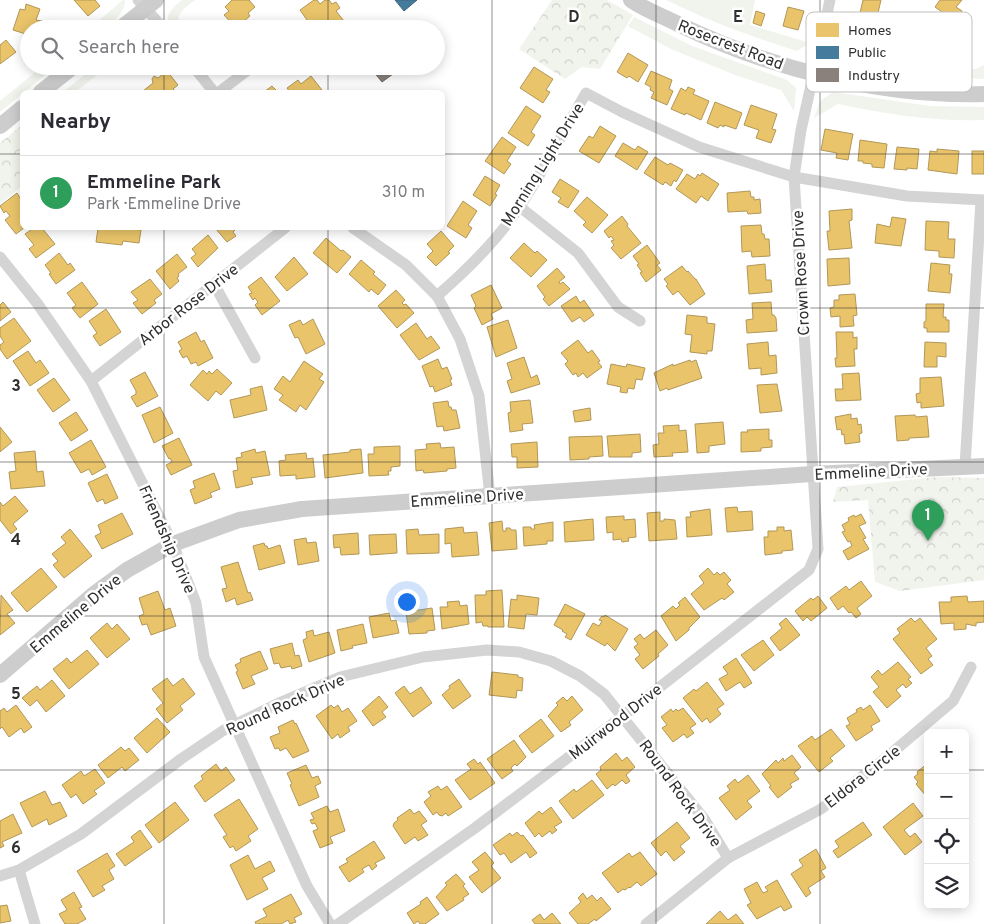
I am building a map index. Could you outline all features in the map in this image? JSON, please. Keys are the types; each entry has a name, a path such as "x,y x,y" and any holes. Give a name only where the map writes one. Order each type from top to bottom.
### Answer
{"street":[{"name":"Rosecrest Road","path":"631,0 709,39 760,58 806,71"},
{"path":"129,20 146,3 158,20"},
{"path":"44,90 63,75"},
{"path":"201,75 212,90"},
{"path":"223,90 242,75"},
{"name":"Crown Rose Drive","path":"808,92 794,177 812,474"},
{"name":"Rosecrest Road","path":"950,92 984,94"},
{"name":"Morning Light Drive","path":"437,296 468,269 520,207 586,93 622,112 699,147 794,177 907,196 982,200"},
{"path":"0,126 20,110"},
{"path":"966,466 982,200"},
{"path":"520,207 578,253 618,307 640,321"},
{"name":"Arbor Rose Drive","path":"91,381 282,230"},
{"path":"356,230 406,265 437,296 460,339 479,396 490,496"},
{"name":"Friendship Drive","path":"0,257 37,303 91,381 173,544 196,603 204,657 307,886 330,924"},
{"path":"214,284 255,358"},
{"name":"Emmeline Drive","path":"0,675 94,594 127,570 173,544 239,520 302,510 490,496 812,474 984,466"},
{"name":"Muirwood Drive","path":"338,924 475,828 623,716 809,570 818,549 812,474"},
{"name":"Round Rock Drive","path":"0,876 19,870 81,834 181,759 234,725 340,677 423,657 487,650 519,652 551,661 580,676 604,694 705,820 728,858"},
{"name":"Eldora Circle","path":"646,924 728,858 821,809 953,701 971,667"},
{"path":"19,870 35,924"}],"green space":[{"path":"125,0 123,8 115,20 100,20"},
{"path":"182,0 195,0 187,6 178,20 168,20 172,9"},
{"path":"552,0 607,0 633,15 600,69 582,67 565,79 519,49"},
{"path":"666,0 755,0 750,25 806,42 806,45 797,51 698,15"},
{"path":"634,17 692,46 787,80 796,88 794,111 781,90 735,75 671,49 628,26"},
{"path":"984,65 984,79 972,78 972,69"},
{"path":"32,75 45,75 27,90 20,90 20,96 0,112 0,101"},
{"path":"85,75 97,75 78,90 66,90"},
{"path":"833,92 930,106 984,107 984,120 947,120 910,116 838,104 814,118 820,101"},
{"path":"20,127 20,188 0,204 0,143"},
{"path":"937,477 984,478 984,580 900,591 875,582 868,500 833,502 837,487"}],"building: Homes":[{"path":"74,0 95,0 100,6 88,16"},
{"path":"232,0 249,0 255,7 248,13 250,16 245,20 229,20 224,15 229,11 225,7"},
{"path":"314,0 317,0 320,4 325,0 329,0 332,4 336,2 340,8 336,11 343,20 307,20 300,10"},
{"path":"863,0 881,0 878,12 860,12"},
{"path":"940,0 962,0 956,7 961,12 942,12 935,7"},
{"path":"26,4 40,9 36,20 20,20 20,32 13,30 20,9 25,10"},
{"path":"788,7 804,11 798,30 783,26"},
{"path":"756,11 765,14 761,26 753,23"},
{"path":"6,40 16,52 0,64 0,45"},
{"path":"628,53 648,65 638,82 629,76 627,78 617,72"},
{"path":"534,67 553,79 546,90 550,92 543,103 520,88"},
{"path":"651,71 672,80 669,89 673,91 667,105 651,98 654,92 650,90 651,87 645,84"},
{"path":"162,75 170,75 178,85 174,90 144,90 153,83 152,79 154,76 158,78"},
{"path":"311,76 322,90 288,90 287,88 298,80 301,84"},
{"path":"272,86 276,90 267,90"},
{"path":"688,87 695,90 693,94 709,101 701,120 671,109 681,88 686,91"},
{"path":"715,102 742,113 736,129 724,125 724,127 720,125 718,128 707,123"},
{"path":"751,105 777,114 772,129 776,130 771,143 756,138 759,130 744,125"},
{"path":"526,106 541,116 531,132 535,135 528,146 508,133"},
{"path":"600,126 616,136 599,163 579,151 589,136 593,138"},
{"path":"825,129 853,134 848,160 836,158 837,153 821,150"},
{"path":"502,137 516,147 507,161 511,164 504,174 485,161"},
{"path":"860,140 887,144 884,168 872,167 872,164 858,161"},
{"path":"623,143 635,150 638,146 648,152 637,170 615,156"},
{"path":"897,147 919,149 917,169 894,169"},
{"path":"937,149 959,151 957,174 928,170 930,151 937,152"},
{"path":"972,151 984,151 984,174 972,174"},
{"path":"655,157 668,165 670,163 683,170 676,182 674,180 671,186 665,182 663,185 644,173"},
{"path":"702,173 719,184 708,201 701,196 696,203 676,189 687,174 695,179 698,174 700,176"},
{"path":"485,176 500,185 495,194 497,195 490,206 473,195"},
{"path":"560,179 579,191 568,208 558,202 561,198 552,192"},
{"path":"750,191 751,197 754,197 754,200 760,199 761,213 748,214 747,211 728,212 727,193"},
{"path":"17,193 20,198 21,230 16,234 5,220 10,216 6,211 4,213 0,206"},
{"path":"587,197 608,215 592,233 583,225 586,222 574,211"},
{"path":"463,201 477,211 468,225 472,228 466,238 447,226"},
{"path":"852,209 852,220 849,221 852,248 829,250 827,231 830,231 829,211"},
{"path":"622,216 628,224 627,226 641,243 621,259 611,248 614,245 611,241 614,240 611,236 609,238 604,231"},
{"path":"892,217 906,219 901,246 875,243 877,224 890,227"},
{"path":"926,221 949,222 948,239 955,239 954,258 939,257 939,251 925,250"},
{"path":"761,225 762,234 764,234 765,239 769,239 770,256 752,257 751,251 742,252 741,226"},
{"path":"31,230 44,230 55,244 36,258 29,249 34,245 25,234"},
{"path":"98,230 141,230 139,243 123,241 122,245 96,242"},
{"path":"217,230 235,230 233,232 236,236 227,242"},
{"path":"441,231 454,246 448,252 450,253 436,266 427,257 433,251 427,244"},
{"path":"208,235 218,248 198,267 191,258 196,254 192,249"},
{"path":"326,238 351,257 337,273 313,253"},
{"path":"524,243 535,253 537,251 547,260 531,277 510,258"},
{"path":"647,245 660,263 657,265 661,270 646,282 640,273 642,272 637,265 639,264 633,256"},
{"path":"59,253 68,265 70,263 75,270 56,284 45,265"},
{"path":"177,254 187,267 178,274 177,278 179,281 170,289 156,271"},
{"path":"294,257 308,274 287,291 275,277"},
{"path":"849,258 850,284 828,286 827,259"},
{"path":"361,260 386,285 378,295 371,289 369,292 349,274"},
{"path":"931,263 950,265 949,274 952,274 950,293 928,291"},
{"path":"765,264 766,280 771,280 772,292 749,294 747,266"},
{"path":"682,266 696,279 705,294 690,305 678,291 673,295 666,286 668,284 664,279"},
{"path":"557,268 565,277 559,282 560,284 563,282 570,289 549,306 543,299 545,297 537,286"},
{"path":"261,277 280,301 262,315 255,305 258,302 255,298 253,300 249,294 252,293 248,287"},
{"path":"150,279 162,294 154,300 156,303 142,314 133,303 138,300 131,292"},
{"path":"82,282 98,304 80,318 72,308 76,305 67,293"},
{"path":"491,285 502,308 491,314 493,319 482,325 474,308 476,306 471,295"},
{"path":"396,290 405,300 402,303 406,304 414,313 397,328 378,306"},
{"path":"855,294 857,315 853,316 854,326 840,327 840,316 831,317 830,308 834,307 834,300 839,300 839,295"},
{"path":"576,296 580,303 584,300 594,315 584,322 580,317 572,322 561,306"},
{"path":"3,302 11,312 0,321 0,305"},
{"path":"771,302 772,315 776,318 777,331 747,333 746,320 753,319 752,303"},
{"path":"926,304 944,304 943,317 949,320 949,332 927,332 927,328 924,328"},
{"path":"106,309 121,332 100,346 93,336 97,333 89,321"},
{"path":"687,315 707,317 707,323 715,324 712,351 707,351 707,354 690,352 692,335 685,334"},
{"path":"14,318 31,341 7,359 0,349 0,345 4,342 0,336 0,328"},
{"path":"313,319 325,344 306,354 298,337 295,338 289,325 300,320 303,325"},
{"path":"508,320 517,348 496,357 487,327"},
{"path":"416,323 427,339 431,336 440,348 419,360 400,335"},
{"path":"196,332 201,342 204,340 213,358 198,366 196,362 191,364 187,356 183,358 179,351 182,349 178,342"},
{"path":"836,332 853,332 853,338 857,337 857,349 854,349 855,366 836,367"},
{"path":"578,340 588,353 592,350 602,367 587,378 583,373 578,377 576,373 573,375 565,364 568,361 561,353"},
{"path":"768,342 769,356 776,355 777,373 761,375 761,368 749,369 747,344"},
{"path":"925,342 946,343 946,357 937,356 937,367 924,367"},
{"path":"28,351 36,363 40,360 49,373 30,386 13,361"},
{"path":"524,357 531,378 537,375 540,384 511,393 507,381 512,379 507,363"},
{"path":"438,359 442,369 447,367 452,379 450,380 452,385 435,392 433,386 430,387 422,366"},
{"path":"690,360 691,362 696,360 702,378 660,391 654,373 673,364 673,366"},
{"path":"304,361 323,374 319,379 324,382 306,410 300,405 296,412 279,400 283,395 274,389 283,376 290,382"},
{"path":"611,364 626,367 627,364 645,368 642,380 636,379 634,389 628,388 627,393 620,392 621,387 607,384"},
{"path":"217,369 232,383 221,395 216,391 208,401 190,385 203,370 207,374 209,371 212,374"},
{"path":"145,372 158,396 137,407 131,397 136,394 136,391 130,380"},
{"path":"859,373 861,400 836,401 835,389 843,389 842,374"},
{"path":"941,377 944,406 921,408 921,402 917,403 916,394 920,393 920,378"},
{"path":"54,378 70,400 53,412 37,390"},
{"path":"777,384 782,411 760,413 757,385"},
{"path":"262,386 267,410 234,418 230,400 251,395 250,389"},
{"path":"530,400 533,423 522,424 523,430 510,432 508,413 511,412 510,402"},
{"path":"448,401 449,407 452,410 456,410 460,428 444,431 443,426 437,427 433,403"},
{"path":"160,407 173,433 154,443 142,415"},
{"path":"590,408 591,420 575,422 573,411"},
{"path":"76,412 88,430 71,441 59,423"},
{"path":"851,414 851,419 857,418 858,425 861,424 862,433 859,434 860,442 845,444 844,434 842,435 841,429 837,430 835,417"},
{"path":"915,415 916,417 927,416 929,437 897,441 895,416"},
{"path":"723,422 725,444 709,446 709,452 697,453 695,424"},
{"path":"679,425 679,431 686,430 688,452 672,453 673,456 654,457 653,445 659,444 658,433 664,433 663,426"},
{"path":"0,427 12,442 0,452"},
{"path":"769,429 769,440 772,440 772,447 761,448 761,451 741,452 741,432"},
{"path":"640,434 641,452 632,453 632,457 609,457 607,436"},
{"path":"602,436 603,456 570,460 569,437"},
{"path":"179,438 192,465 171,475 166,465 172,462 162,446"},
{"path":"91,440 106,467 92,475 89,469 81,473 69,453"},
{"path":"537,442 538,467 517,468 517,457 512,457 511,444"},
{"path":"440,443 441,448 454,447 456,468 447,469 447,471 424,473 423,470 416,471 415,450 427,449 426,444"},
{"path":"400,446 400,466 391,467 391,471 388,471 389,475 369,476 368,454 374,454 374,447"},
{"path":"255,449 256,453 265,451 270,475 251,478 253,484 236,488 233,471 238,470 236,458 242,457 241,453"},
{"path":"361,449 363,473 325,478 323,455"},
{"path":"35,451 37,472 43,471 45,486 11,489 9,472 16,471 14,453"},
{"path":"306,453 307,459 313,458 315,477 296,479 296,475 280,476 279,461 286,460 285,455"},
{"path":"214,473 220,489 210,493 212,497 195,504 190,490 195,488 193,481"},
{"path":"107,474 118,498 105,504 103,499 97,502 88,483"},
{"path":"15,496 28,511 13,524 17,529 11,534 0,520 0,502 3,506"},
{"path":"737,507 738,512 752,511 753,530 727,532 725,508"},
{"path":"710,509 712,535 687,537 686,517 691,517 690,512"},
{"path":"660,512 660,521 664,521 664,519 675,520 677,539 649,541 647,513"},
{"path":"122,513 133,534 102,549 95,536 101,533 98,525"},
{"path":"861,514 866,523 859,526 866,538 863,539 869,549 848,560 843,551 852,546 842,532 845,531 842,525 849,521 848,518"},
{"path":"624,516 624,520 635,519 636,537 628,538 629,541 622,542 621,539 613,540 613,532 607,533 606,517"},
{"path":"593,519 594,540 565,542 564,522"},
{"path":"502,521 503,531 506,531 506,528 516,530 517,549 492,551 489,523"},
{"path":"553,522 553,541 547,541 547,544 524,546 523,527 535,529 534,525"},
{"path":"463,527 464,533 477,532 479,555 452,557 451,543 445,544 445,529"},
{"path":"777,527 784,527 784,531 791,530 793,550 765,555 764,537 768,537 768,531 777,531"},
{"path":"70,529 92,556 64,578 53,565 58,561 52,554 66,543 61,537"},
{"path":"418,529 419,535 439,534 439,553 407,554 406,530"},
{"path":"358,533 359,554 341,555 340,547 334,548 333,535"},
{"path":"396,534 397,553 370,555 369,535"},
{"path":"306,538 307,543 316,542 319,561 298,565 294,540"},
{"path":"264,543 268,549 280,545 285,563 259,570 253,546"},
{"path":"238,562 248,593 250,592 253,600 237,605 235,598 226,602 222,589 227,588 221,567"},
{"path":"41,568 57,587 27,612 11,593"},
{"path":"708,568 714,575 717,572 720,575 724,572 731,580 727,584 734,592 724,600 722,598 704,610 691,594 704,583 699,576"},
{"path":"861,581 872,596 857,608 861,614 856,618 843,606 838,610 830,598 846,586 849,590"},
{"path":"502,590 504,627 488,627 483,626 482,622 476,623 475,595 486,595 486,591"},
{"path":"158,591 165,610 170,608 176,626 151,635 147,624 142,625 139,616 144,614 139,598"},
{"path":"1,595 13,610 7,614 15,623 0,635"},
{"path":"517,595 539,598 537,615 526,614 524,629 508,627 511,599 517,600"},
{"path":"818,596 827,608 811,621 807,617 803,621 795,611 811,598 813,600"},
{"path":"967,596 968,602 984,601 984,622 976,623 976,626 966,624 966,629 954,630 954,623 941,624 939,602 951,602 951,597"},
{"path":"685,597 700,617 676,641 661,616 673,606 676,609 680,605 678,603"},
{"path":"459,601 460,606 467,605 469,624 442,629 440,607 448,607 447,602"},
{"path":"565,604 585,614 571,640 565,637 567,634 563,630 554,625"},
{"path":"432,608 435,630 427,631 427,633 409,634 406,612"},
{"path":"389,613 391,621 396,620 399,633 373,638 369,617"},
{"path":"605,615 628,629 615,651 607,643 605,646 586,635 593,623 599,626 602,621 599,620"},
{"path":"786,618 800,635 780,651 770,638 782,628 779,624"},
{"path":"911,618 915,622 920,618 937,639 926,648 932,656 928,659 933,665 921,674 893,639 900,633 897,629"},
{"path":"107,623 112,629 117,624 130,639 107,658 90,638"},
{"path":"363,624 367,643 352,646 353,648 341,651 337,630"},
{"path":"313,630 314,636 329,632 335,653 309,662 303,640 307,638 306,632"},
{"path":"656,630 668,645 658,654 659,656 643,669 635,659 640,655 634,647 638,644 634,639 640,634 644,639"},
{"path":"763,640 774,655 754,671 741,655"},
{"path":"292,643 295,656 299,655 302,666 292,669 291,666 281,668 279,663 274,664 270,649"},
{"path":"87,650 99,664 69,689 53,669 67,658 71,663"},
{"path":"260,651 268,669 251,676 255,684 243,689 235,665 241,662 240,659"},
{"path":"736,658 752,683 744,688 740,682 726,691 719,679 728,674 723,667"},
{"path":"898,662 911,677 908,679 912,683 906,688 903,684 896,690 901,696 887,708 873,692 879,687 871,677 878,670 882,675"},
{"path":"492,672 518,675 518,677 523,678 522,691 517,690 516,698 489,695"},
{"path":"167,678 173,686 183,678 195,694 180,706 183,710 167,723 156,709 163,703 152,689"},
{"path":"459,679 471,696 453,709 442,695 450,688 449,686"},
{"path":"52,680 65,696 46,712 37,700 30,706 22,698 37,686 40,690"},
{"path":"707,682 724,704 717,709 721,714 710,723 707,718 702,722 683,698"},
{"path":"404,686 410,694 421,687 432,703 413,717 395,693"},
{"path":"379,696 388,707 382,712 386,717 373,726 362,711"},
{"path":"572,696 583,710 569,722 571,725 561,732 548,716 558,705 556,703 563,697 567,701"},
{"path":"16,705 32,727 24,733 21,728 9,737 2,727 0,729 0,711 4,708 7,712"},
{"path":"331,705 334,708 338,705 342,712 348,708 357,721 348,727 350,731 340,738 338,734 332,739 316,716"},
{"path":"870,705 880,721 871,726 873,730 856,741 846,726 850,724 847,718 861,707 863,710"},
{"path":"683,708 696,724 690,728 694,733 687,738 684,734 673,742 662,728 667,725 661,717 671,709 673,712 676,709 678,711"},
{"path":"157,718 170,732 147,753 134,738"},
{"path":"541,719 554,736 532,753 519,736"},
{"path":"293,720 309,751 293,758 286,748 280,751 279,748 275,749 270,737 280,733 278,727"},
{"path":"831,729 845,746 830,758 833,761 819,772 798,746 812,736 815,740"},
{"path":"514,740 526,757 517,766 515,764 511,768 513,771 502,779 487,759"},
{"path":"121,747 125,751 129,748 139,760 125,771 122,767 108,778 98,765"},
{"path":"616,753 622,761 627,757 635,767 626,775 630,781 626,784 622,780 615,786 613,784 607,789 596,774 601,770 600,767"},
{"path":"792,755 801,767 794,773 799,779 790,784 792,787 778,798 762,774 776,760 778,763 783,758 784,761"},
{"path":"474,759 478,764 480,762 495,783 470,800 455,780 471,769 467,764"},
{"path":"216,764 221,771 226,767 235,780 205,802 194,786 203,779 201,776"},
{"path":"306,765 312,778 318,776 321,783 315,786 319,797 299,806 287,773"},
{"path":"924,766 924,794 916,784 918,782 914,777 918,774 917,772"},
{"path":"95,769 105,783 94,791 97,794 83,804 76,794 71,798 62,785 81,771 84,776"},
{"path":"748,775 760,791 747,801 752,807 736,820 719,798 730,790 727,786 735,779 738,783"},
{"path":"592,780 604,795 573,819 559,801 574,789 576,792"},
{"path":"438,786 441,790 447,786 462,807 448,816 446,813 442,816 439,815 437,812 433,815 424,802 431,796 428,792"},
{"path":"45,791 52,805 60,802 67,816 49,825 47,819 32,827 20,803"},
{"path":"239,799 258,829 248,836 251,841 236,851 233,846 230,848 223,837 227,835 214,815"},
{"path":"175,802 189,820 159,843 145,825"},
{"path":"913,803 923,816 904,830 910,837 915,833 922,842 905,855 883,827"},
{"path":"327,806 330,812 338,809 345,831 330,837 333,843 320,848 313,831 318,829 315,823 312,824 310,820 314,819 311,813"},
{"path":"551,807 562,822 554,827 557,830 552,834 550,831 542,837 539,833 535,837 525,823 539,811 542,814"},
{"path":"410,809 414,814 419,811 427,821 421,825 428,835 418,841 415,837 405,844 393,826 398,820 397,818"},
{"path":"13,814 22,833 2,842 4,846 0,848 0,821"},
{"path":"677,822 690,838 680,846 685,852 674,861 666,851 661,856 651,843"},
{"path":"863,822 872,835 838,858 833,851 839,847 835,841"},
{"path":"140,830 152,847 125,866 116,854 134,842 131,837"},
{"path":"517,832 521,836 523,835 537,853 530,858 526,852 511,863 504,853 500,855 493,845 510,833 512,836"},
{"path":"374,841 385,858 375,863 377,866 372,870 369,865 362,869 364,872 349,882 339,867 348,862 346,859"},
{"path":"816,849 826,868 821,871 825,877 808,888 811,893 806,897 791,874 803,866 799,860"},
{"path":"485,852 494,863 491,866 501,878 482,893 469,877 479,870 472,862"},
{"path":"640,852 657,874 641,886 637,882 630,888 623,889 618,893 602,873 629,853 632,857"},
{"path":"107,853 115,866 109,870 114,879 102,886 105,890 93,897 77,871"},
{"path":"248,855 255,869 270,861 275,871 262,878 268,889 247,900 230,865"},
{"path":"456,874 465,884 463,886 469,894 463,898 464,900 447,911 436,897 447,885 445,883"},
{"path":"777,880 792,907 784,911 781,906 757,919 747,905 751,903 744,889 757,882 763,893 768,891 765,887"},
{"path":"74,892 82,907 79,908 86,919 77,924 65,924 59,914 67,910 61,900"},
{"path":"583,893 587,899 592,895 597,901 601,897 611,909 596,921 595,919 588,924 578,924 569,913 581,902 578,898"},
{"path":"291,894 302,914 294,918 296,922 290,924 288,920 281,924 256,924 255,922 267,916 263,909"},
{"path":"427,897 439,914 425,924 420,924 418,921 414,924 407,913 421,904 420,902"},
{"path":"7,905 11,921 0,923 0,906"},
{"path":"720,911 728,920 736,914 744,924 706,924"},
{"path":"552,913 561,924 535,924 532,920 540,914 544,920"}],"building: Public":[{"path":"395,0 417,0 404,11"}],"building: Industry":[{"path":"376,75 392,75 382,82"}],"place":[{"name":"Emmeline Park","path":"928,541"}]}
